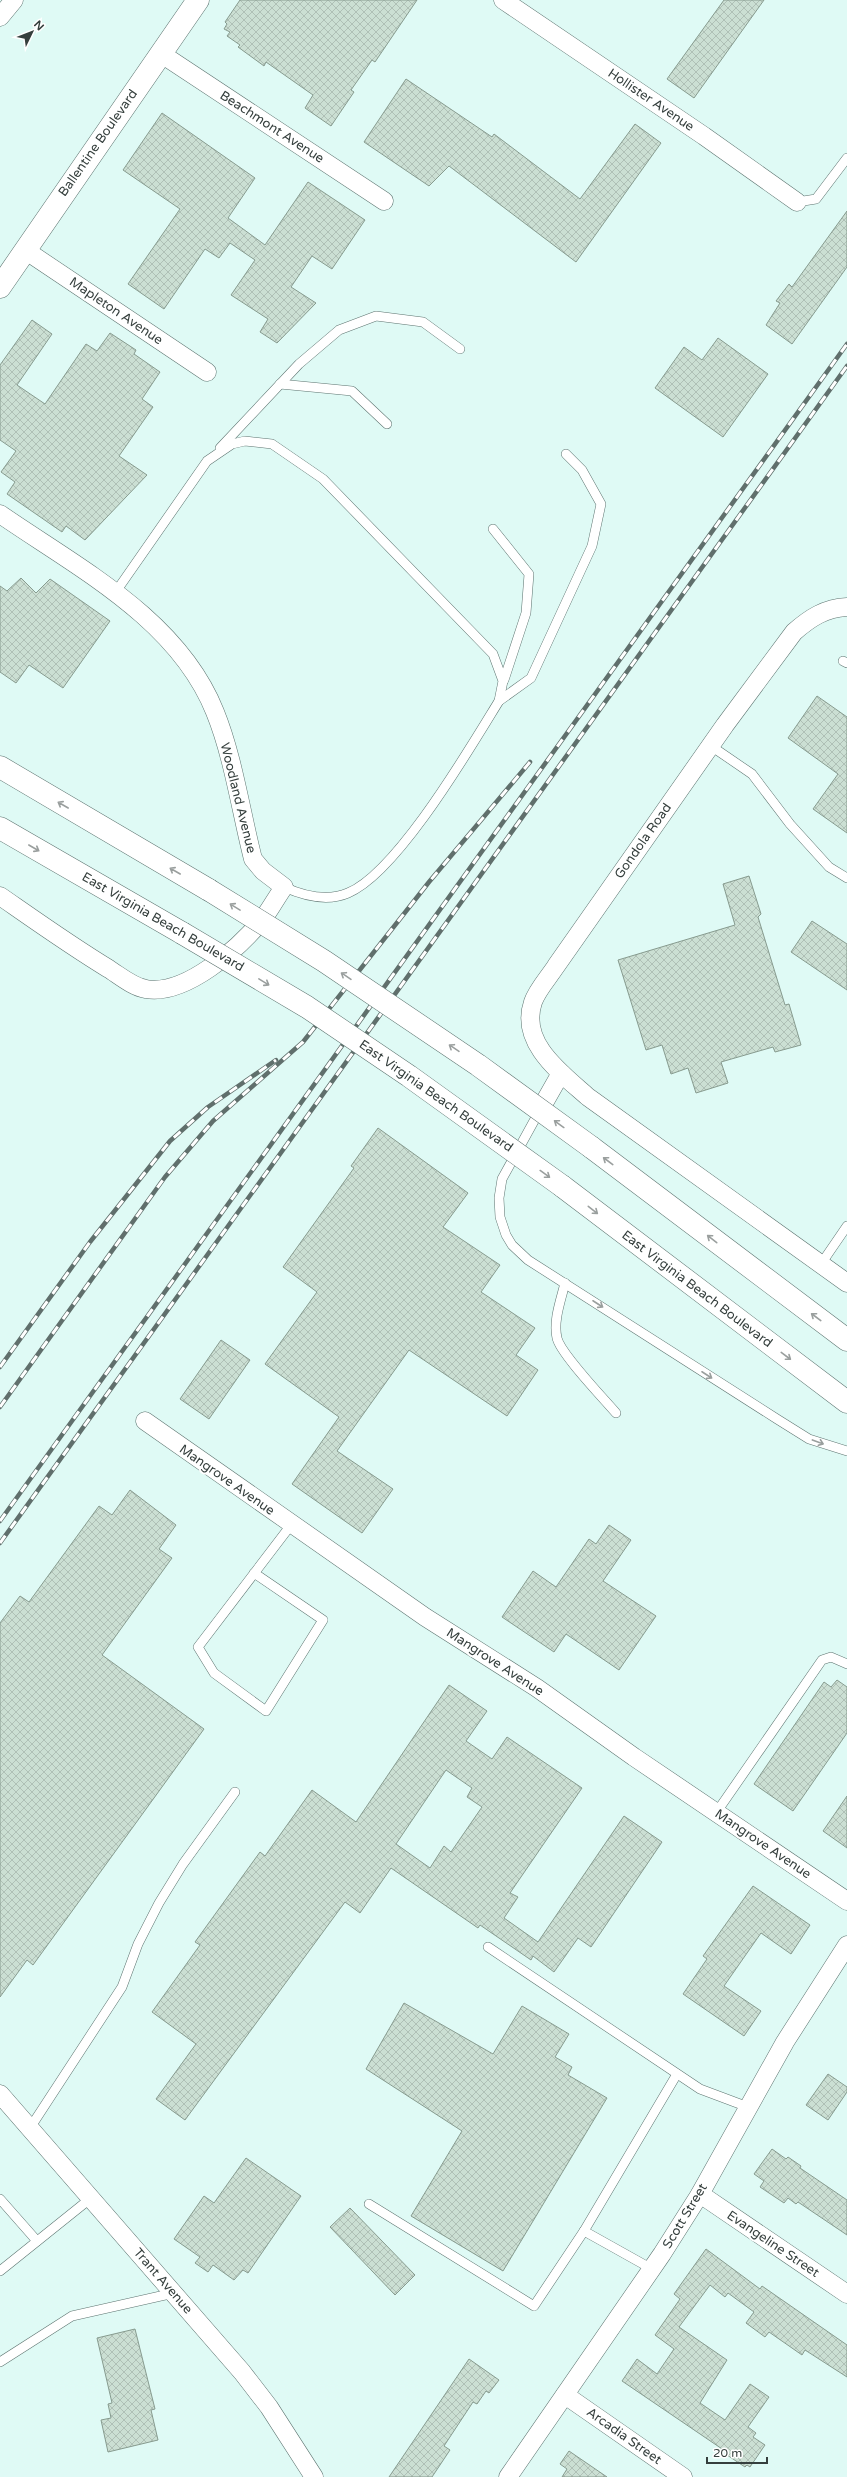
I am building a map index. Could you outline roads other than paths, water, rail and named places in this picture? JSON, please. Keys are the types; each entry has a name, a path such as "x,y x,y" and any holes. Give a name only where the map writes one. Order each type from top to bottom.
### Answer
{"main road":[{"name":"Ballentine Boulevard","path":"0,287 198,0"},
{"path":"0,767 209,890 324,961 459,1052 590,1147 847,1340"},
{"name":"East Virginia Beach Boulevard","path":"0,828 307,1007 409,1076 562,1186 847,1402"}],"street":[{"path":"0,17 14,0"},
{"name":"Hollister Avenue","path":"503,0 704,136 797,202"},
{"name":"Beachmont Avenue","path":"160,53 384,201"},
{"name":"Mapleton Avenue","path":"25,250 207,372"},
{"name":"Woodland Avenue","path":"0,514 115,593 173,646 197,676 214,711 223,735 253,859 263,871 284,887"},
{"name":"Gondola Road","path":"560,1073 540,1050 532,1034 530,1016 533,1002 711,746 794,632 808,620 825,611 847,607"},
{"path":"0,896 72,946 136,986 160,990 173,988 192,978 224,957 261,920 284,887"},
{"path":"540,1110 560,1073 588,1097 847,1283"},
{"name":"Mangrove Avenue","path":"145,1421 291,1525 425,1617 537,1688 716,1813 847,1901"},
{"name":"Scott Street","path":"508,2477 652,2269 700,2194 785,2042 847,1945"},
{"name":"Trant Avenue","path":"0,2094 174,2293 260,2396 314,2477"},
{"name":"Evangeline Street","path":"700,2194 847,2294"},
{"name":"Arcadia Street","path":"565,2395 684,2477"}],"lane":[{"path":"797,202 816,199 847,158"},
{"path":"115,593 206,461 299,364 339,330 376,316 422,322 460,349"},
{"path":"280,384 352,391 387,424"},
{"path":"212,456 232,444 262,441 272,444 305,465 323,479 493,654 503,681"},
{"path":"284,887 311,897 334,897 349,892 366,882 385,864 426,813 499,701 531,678 592,546 601,504 582,470 566,454"},
{"path":"493,529 529,574 526,613 503,681 499,701"},
{"path":"711,746 752,774 790,824 829,867 847,878"},
{"path":"540,1110 502,1179 499,1198 500,1217 512,1245 528,1260 802,1435 834,1448 847,1451"},
{"path":"821,1264 847,1226"},
{"path":"565,1283 557,1314 557,1339 564,1351 616,1413"},
{"path":"254,1573 323,1620 266,1711 214,1673 198,1647 254,1573 291,1525"},
{"path":"716,1813 822,1660 831,1657 847,1664"},
{"path":"30,2128 122,1987 138,1944 159,1903 183,1864 235,1792"},
{"path":"488,1947 700,2089 748,2106"},
{"path":"369,2204 534,2306 584,2231 676,2074"},
{"path":"0,2271 91,2198"},
{"path":"0,2199 37,2241"},
{"path":"584,2231 652,2269"},
{"path":"0,2362 72,2316 144,2298 174,2293"}],"railway":[{"path":"0,1521 847,344"},
{"path":"0,1543 847,366"},
{"path":"0,1407 165,1177 213,1121 303,1042 429,882 530,762"},
{"path":"0,1367 90,1242 170,1141 208,1107 276,1060"}]}
